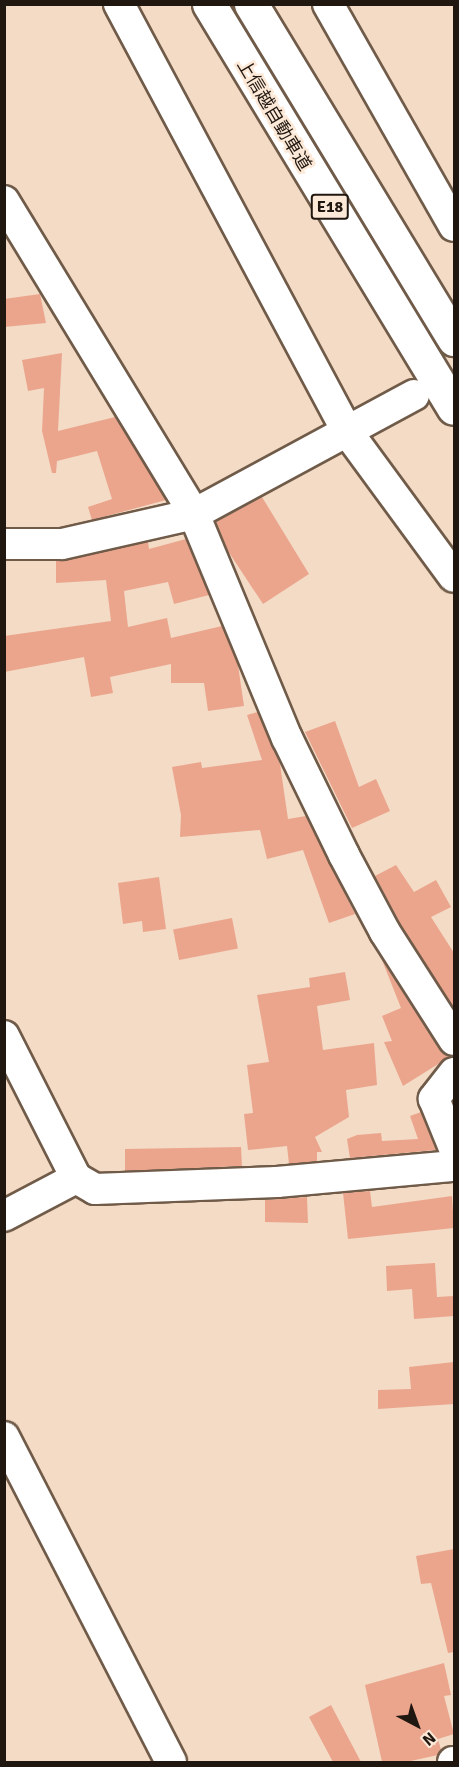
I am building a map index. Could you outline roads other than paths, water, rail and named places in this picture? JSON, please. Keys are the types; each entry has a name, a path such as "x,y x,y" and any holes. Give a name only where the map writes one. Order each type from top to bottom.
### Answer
{"highway":[{"name":"上信越自動車道","path":"209,4 454,408"},
{"name":"上信越自動車道","path":"251,4 454,339"}],"street":[{"path":"118,4 346,430 454,577"},
{"path":"328,4 454,226"},
{"path":"4,201 194,514 287,738 344,855 385,932 454,1040"},
{"path":"4,544 62,544 194,514 414,394"},
{"path":"4,1036 76,1178 95,1189 277,1182 454,1166"},
{"path":"454,1073 434,1099 454,1148"},
{"path":"4,1216 76,1178"},
{"path":"4,1437 171,1762"}]}
